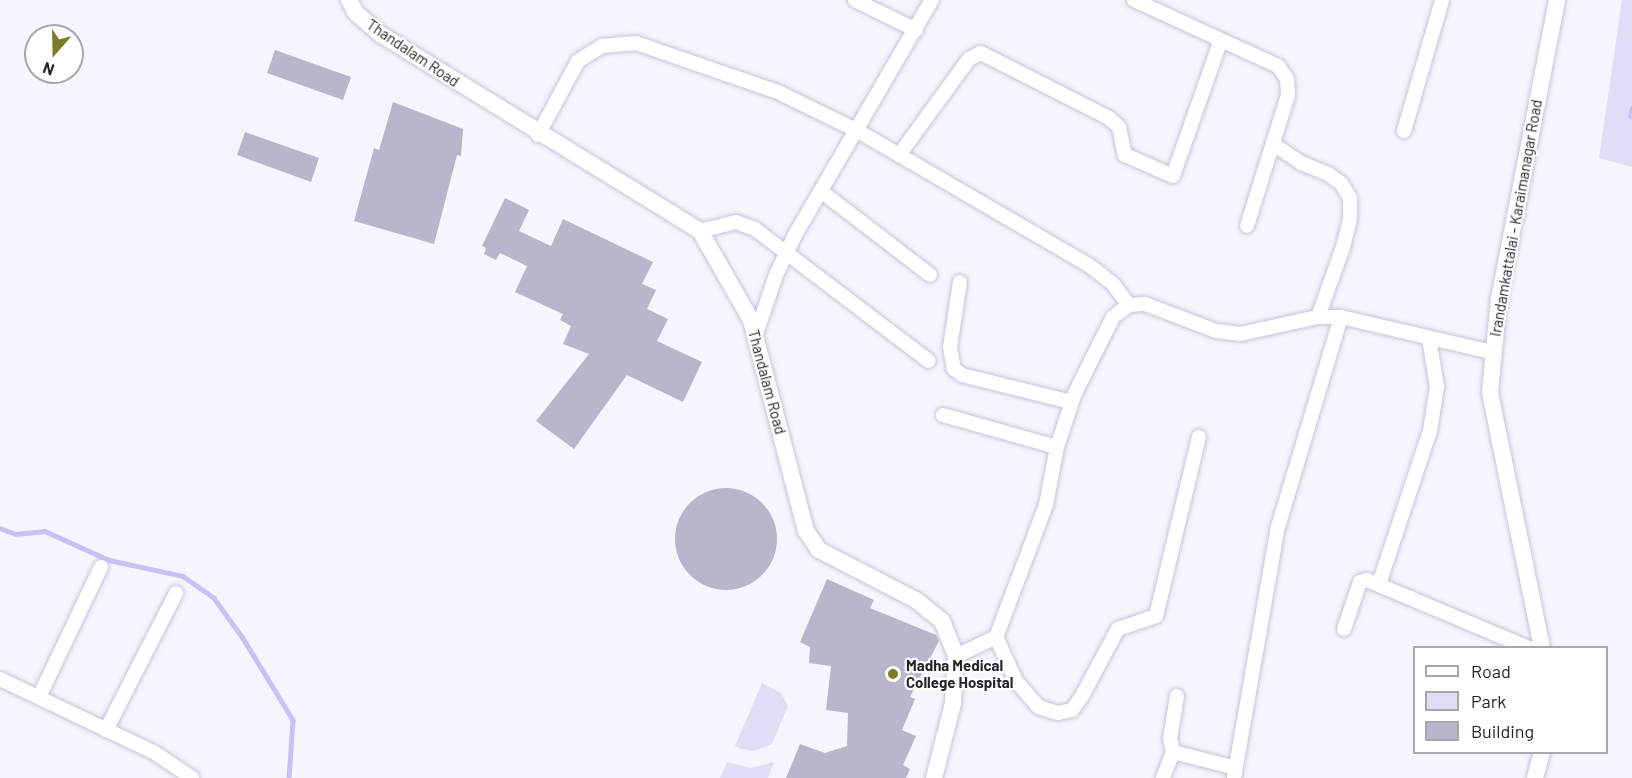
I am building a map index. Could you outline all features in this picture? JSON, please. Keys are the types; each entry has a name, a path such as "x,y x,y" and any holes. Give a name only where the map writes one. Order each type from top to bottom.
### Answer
{"street":[{"name":"Thandalam Road","path":"349,0 356,13 380,34 538,135 700,231 751,320 806,531 819,550 916,600 942,621 956,656 952,703 934,778"},
{"path":"855,0 916,30"},
{"path":"755,337 787,252 932,0"},
{"path":"1134,0 1278,66 1287,79 1288,95 1247,226"},
{"path":"1404,131 1442,0"},
{"name":"Irandamkattalai - Karaimanagar Road","path":"1542,646 1491,392 1492,352 1557,0"},
{"path":"898,155 969,59 981,53 1109,117 1119,127 1125,155 1173,176 1221,40"},
{"path":"538,135 578,61 602,46 636,43 780,93 858,131 1090,266 1113,284 1129,305"},
{"path":"1273,144 1301,163 1328,174 1341,183 1350,198 1350,219 1342,250 1317,317"},
{"path":"822,192 930,275"},
{"path":"700,231 736,222 755,229 929,361"},
{"path":"960,282 950,347 954,369 962,375 1071,402"},
{"path":"956,656 996,637 1046,505 1057,447 1071,402 1113,317 1129,305 1145,304 1216,331 1240,334 1317,317 1341,317 1492,352"},
{"path":"1173,752 1235,773 1278,527 1341,317"},
{"path":"1378,585 1430,431 1437,387 1429,338"},
{"path":"943,415 1057,447"},
{"path":"996,637 1016,681 1039,707 1058,714 1071,710 1118,628 1156,616 1199,437"},
{"path":"39,697 101,567"},
{"path":"1344,629 1360,582 1367,580 1524,646"},
{"path":"106,730 176,593"},
{"path":"0,679 155,753 192,778"},
{"path":"1163,778 1173,752 1170,739 1177,696"},
{"path":"1535,778 1542,754"}],"green space":[{"path":"1622,0 1632,0 1632,167 1599,158"},
{"path":"762,683 781,693 788,706 772,744 754,751 741,749 735,746"},
{"path":"727,762 751,768 774,762 768,778 720,778"}],"building":[{"path":"275,50 351,77 343,100 267,73"},
{"path":"393,102 463,129 461,156 457,155 434,244 354,221 374,148 379,150"},
{"path":"245,132 319,158 311,182 237,155"},
{"path":"505,198 529,210 519,231 551,246 563,219 653,262 642,284 656,290 647,309 668,319 657,341 702,362 683,402 627,375 574,449 536,421 589,354 563,344 571,326 560,320 563,314 515,292 527,266 500,253 496,260 484,254 486,248 482,246"},
{"path":"726,488 745,492 762,503 773,520 777,539 773,558 762,575 745,586 726,590 707,586 690,575 679,558 675,539 679,520 690,503 707,492"},
{"name":"Madha Medical College Hospital","path":"827,579 874,600 870,608 936,635 939,641 910,697 915,699 902,730 916,736 903,765 910,769 906,778 786,778 800,744 825,753 847,746 848,713 826,710 831,666 809,663 810,647 800,642"}],"waterway":[{"path":"1630,116 1632,108"},
{"path":"0,528 16,534 45,531 109,560 183,576 214,598 243,638 293,720 289,778"}],"place":[{"name":"Madha Medical College Hospital","path":"893,674"}]}
